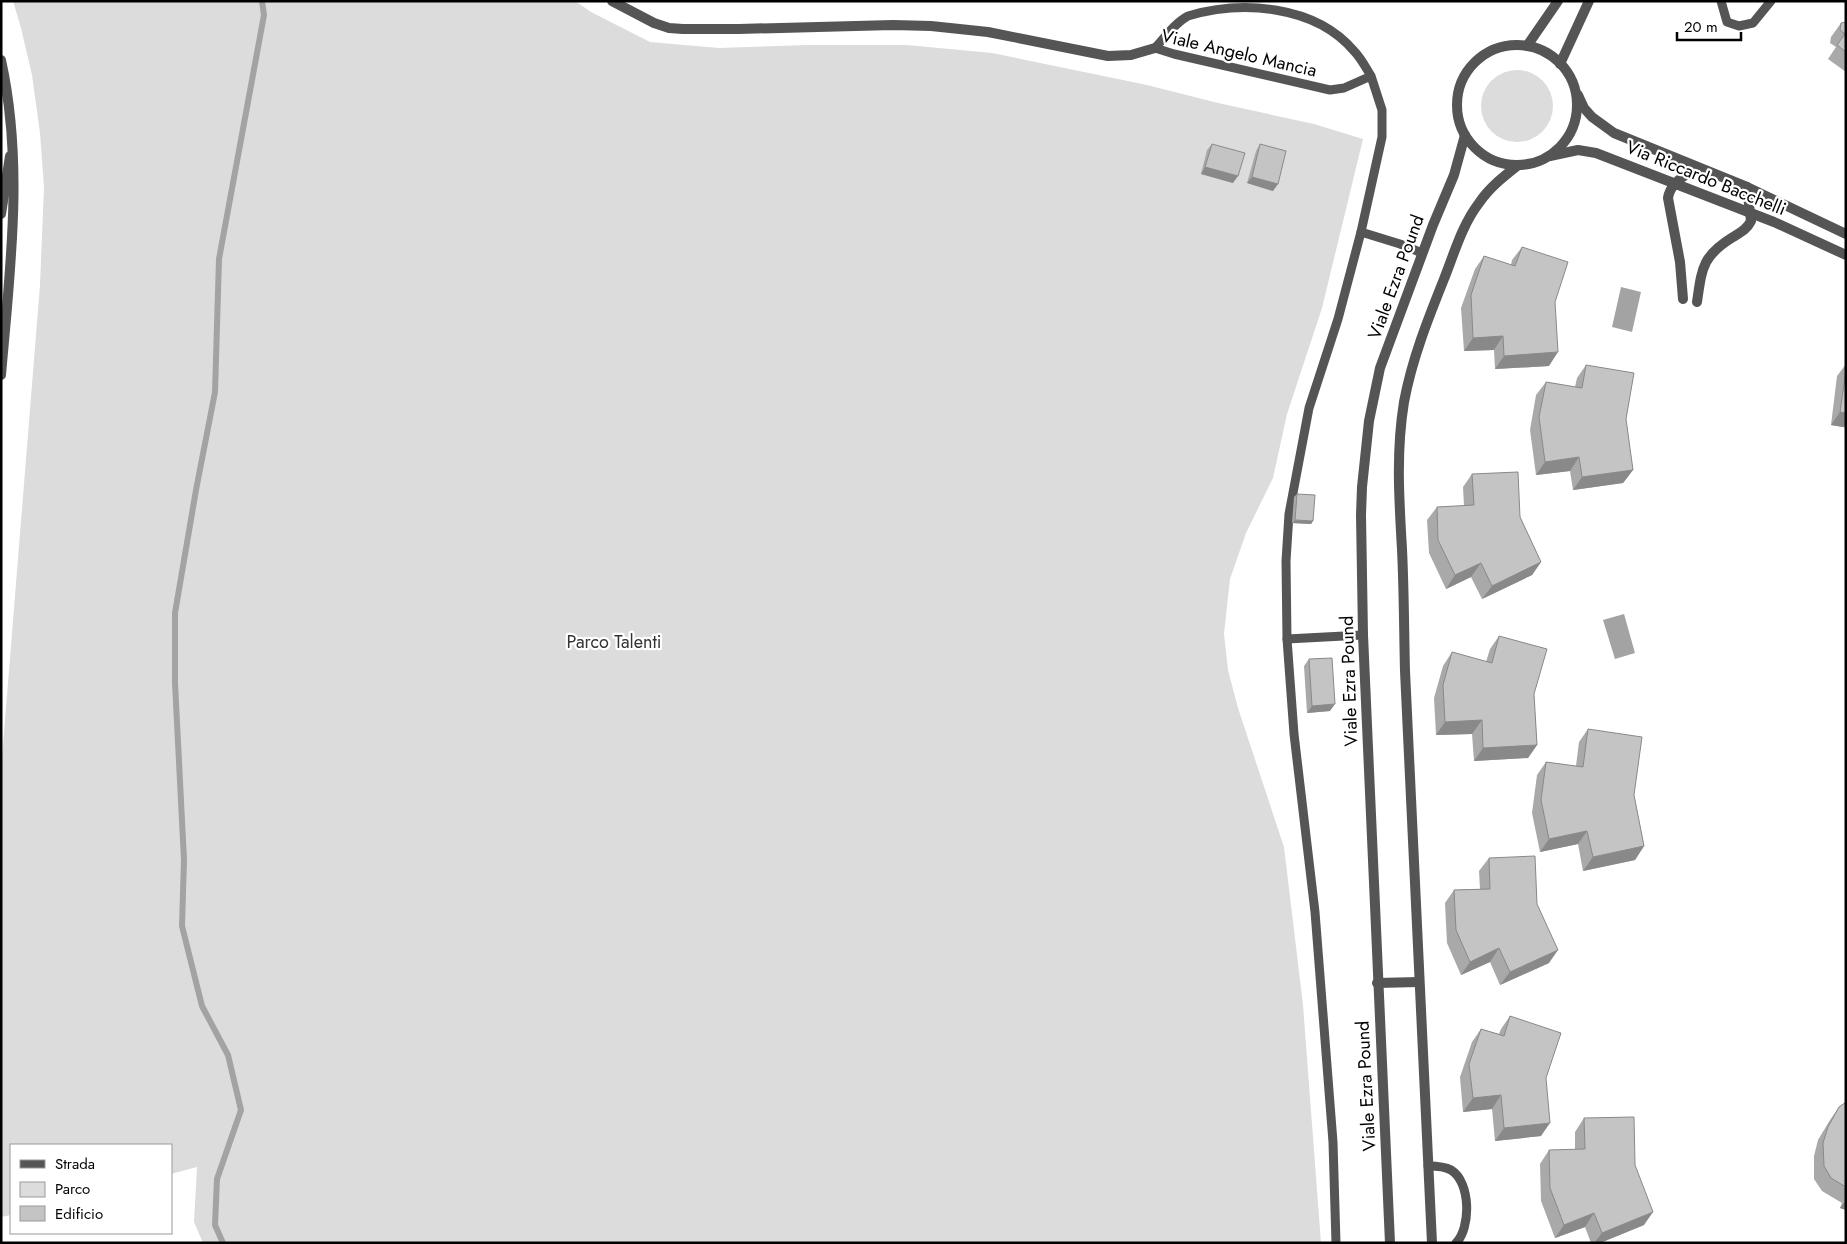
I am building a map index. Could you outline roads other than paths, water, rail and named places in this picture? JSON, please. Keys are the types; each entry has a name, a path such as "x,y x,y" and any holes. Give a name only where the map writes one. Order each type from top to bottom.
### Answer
{"street":[{"name":"Viale Angelo Mancia","path":"612,1 654,23 669,28 739,29 893,25 931,26 988,32 1108,56 1130,55 1155,48"},
{"path":"1527,46 1558,1"},
{"path":"1560,64 1589,1"},
{"path":"1514,46 1527,46 1545,52 1560,64 1570,77 1576,92 1577,110 1573,128 1563,144 1549,156 1530,164 1517,166 1503,164 1478,151 1465,134 1458,115 1459,90 1471,68 1480,59 1502,48 1514,46"},
{"path":"1,60 7,86 13,135 14,217 1,375"},
{"name":"Via Riccardo Bacchelli","path":"1576,92 1584,108 1606,128 1626,138 1747,187 1846,234"},
{"name":"Viale Ezra Pound","path":"1390,1243 1363,636 1362,487 1369,421 1380,368 1432,224 1454,175 1465,134"},
{"path":"1,214 13,135"},
{"name":"Via Riccardo Bacchelli","path":"1549,156 1578,150 1596,153 1750,213 1846,255"},
{"path":"1432,1243 1418,982 1403,582 1398,500 1401,428 1404,402 1414,360 1461,236 1474,211 1487,193 1517,166"},
{"path":"1683,298 1680,262 1668,200 1670,190 1696,167"},
{"path":"1698,302 1702,273 1712,252 1748,227 1751,221 1747,187"},
{"path":"1377,983 1418,982"}],"lane":[{"path":"1721,1 1727,22 1739,26 1753,23 1771,1"},
{"path":"1155,48 1174,27 1195,13 1226,3 1259,2 1285,6 1297,10 1325,26 1354,51 1371,76 1382,110 1382,137 1361,232 1338,320 1309,408 1290,514 1286,561 1287,639 1294,734 1315,912 1333,1142 1336,1243"},
{"name":"Viale Angelo Mancia","path":"1155,48 1330,90 1344,88 1371,76"},
{"path":"1361,232 1422,253"},
{"path":"1287,639 1363,636"},
{"path":"1428,1166 1452,1170 1463,1187 1467,1220 1463,1234 1456,1243"}],"waterway":[{"path":"223,1243 215,1225 217,1179 241,1110 228,1055 202,1006 182,926 184,860 175,683 175,613 215,392 219,259 264,15 262,1"}],"park label":[{"name":"Parco Talenti","path":"614,642"}]}
